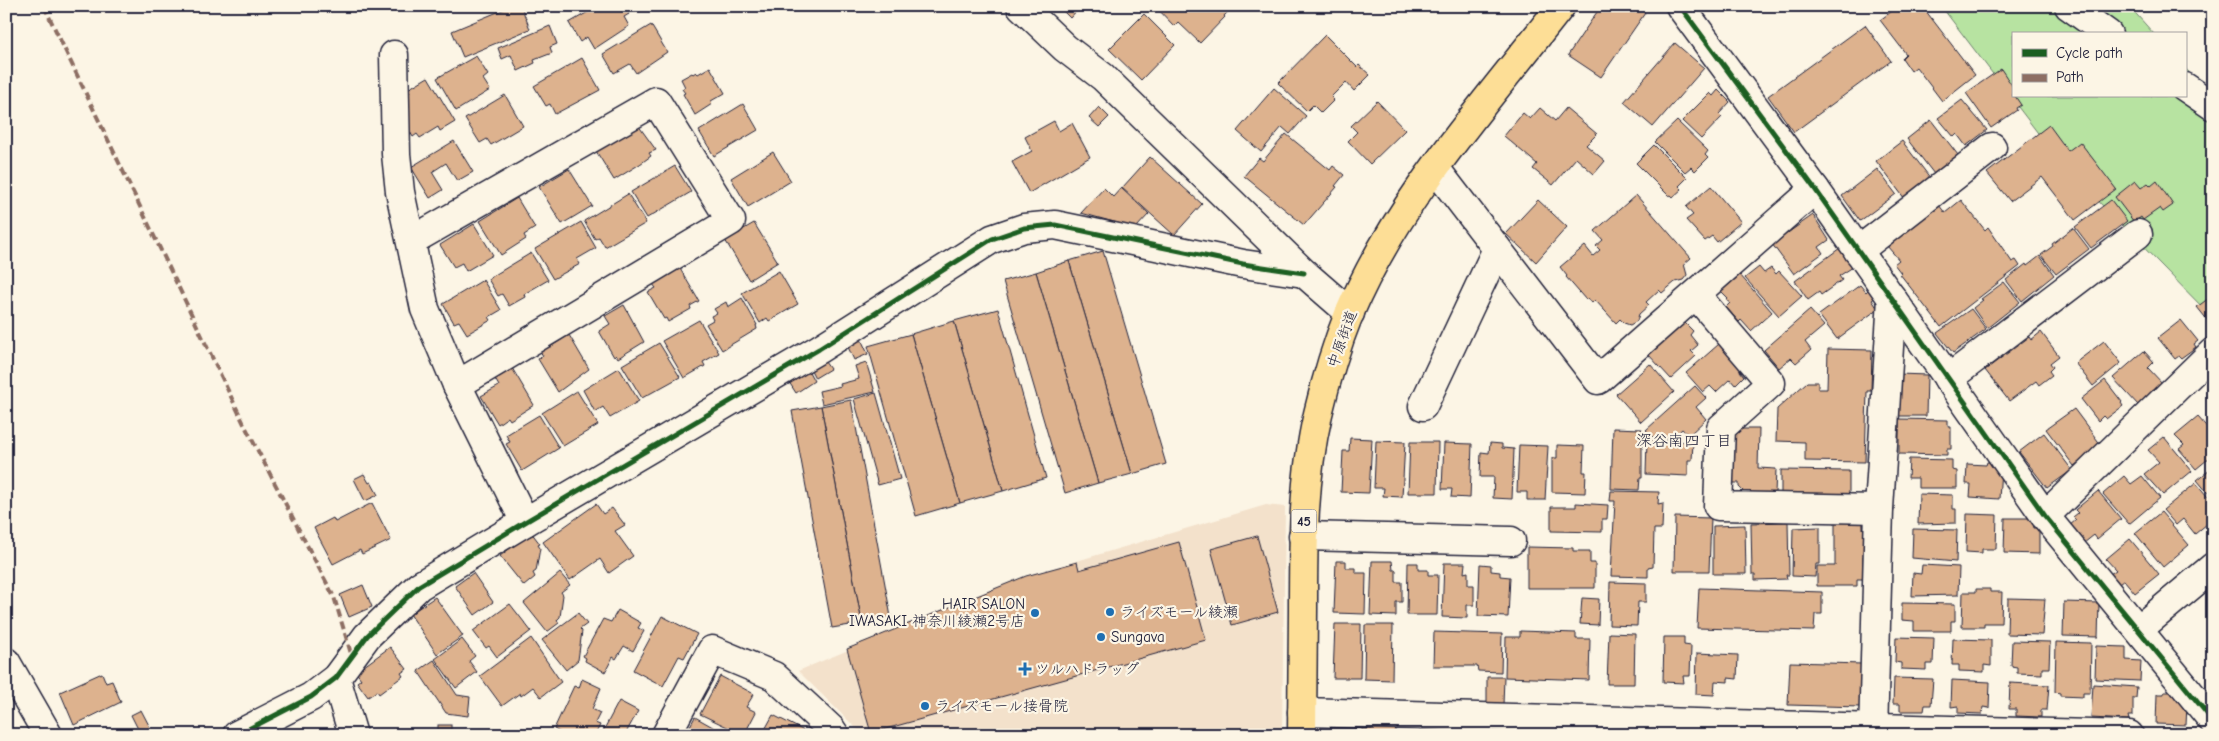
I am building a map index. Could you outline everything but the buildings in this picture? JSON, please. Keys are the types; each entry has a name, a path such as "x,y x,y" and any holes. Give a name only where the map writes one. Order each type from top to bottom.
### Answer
{"main road":[{"name":"中原街道","path":"1302,723 1303,536 1311,455 1318,414 1334,356 1350,313 1382,248 1435,168 1561,6"}],"street":[{"path":"1020,6 1066,48 1103,77 1304,272 1350,313"},
{"path":"1680,6 1815,189 2045,516 2213,721"},
{"path":"2069,6 2105,32"},
{"path":"394,55 396,154 400,192 426,309 457,385 525,522"},
{"path":"2186,88 2213,106"},
{"path":"411,241 656,100 731,222 457,385"},
{"path":"1858,251 1992,147"},
{"path":"1435,168 1598,380 1815,189"},
{"path":"236,735 311,697 336,678 367,636 419,586 819,349 992,239 1024,228 1055,225 1243,264 1304,272"},
{"path":"1948,379 2138,234"},
{"path":"1422,406 1497,249"},
{"path":"1696,295 1771,383 1721,428 1718,506 1879,509"},
{"path":"1873,732 1879,509 1892,298"},
{"path":"2045,516 2213,352"},
{"path":"1303,536 1511,541"},
{"path":"2139,629 2213,567"},
{"path":"666,735 712,650 774,676 831,729 835,735"},
{"path":"6,662 48,735"},
{"path":"336,678 353,735"},
{"path":"1302,723 2129,735"}],"shaded area":[{"name":"ライズモール綾瀬","path":"1266,505 1285,507 1282,735 863,735 798,671 1026,576"}],"green space":[{"path":"1941,6 2129,6 2152,32 2012,32 2012,98 2186,98 2186,69 2213,98 2213,318 2060,162"}],"marked path":[{"path":"44,6 245,426 334,597 352,657"}],"cycle path":[{"path":"1680,6 1815,189 2045,516 2213,721"},
{"path":"237,735 311,697 336,678 367,636 419,586 819,349 992,239 1024,228 1055,225 1243,264 1304,273"}],"place":[{"name":"ライズモール綾瀬","path":"1110,612"},
{"name":"HAIR SALON IWASAKI 神奈川綾瀬2号店","path":"1035,613"},
{"name":"Sungava","path":"1101,637"},
{"name":"ツルハドラッグ","path":"1025,669"},
{"name":"ライズモール接骨院","path":"925,706"}],"district":[{"name":"深谷南四丁目","path":"1684,440"}]}
